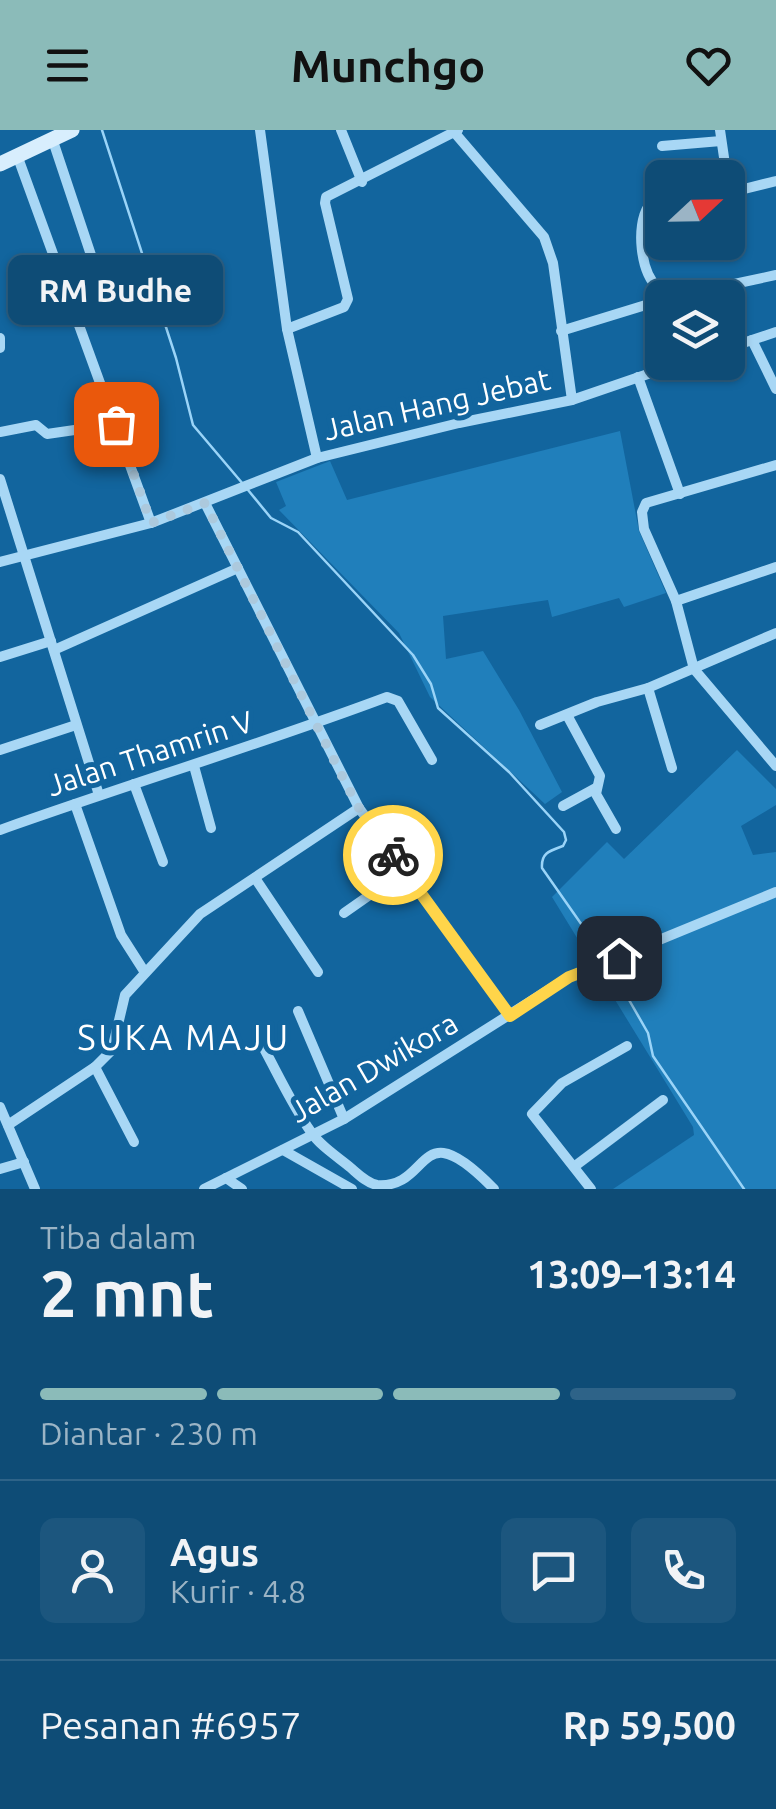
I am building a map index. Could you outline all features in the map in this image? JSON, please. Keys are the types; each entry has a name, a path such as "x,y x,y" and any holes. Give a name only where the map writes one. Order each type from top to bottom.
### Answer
{"main road":[{"path":"0,164 72,130"}],"street":[{"path":"260,130 287,329 318,458"},
{"path":"341,130 362,182"},
{"path":"287,329 347,303 325,204 331,194 362,182 450,132 544,237 553,263 572,400"},
{"path":"662,146 720,136"},
{"path":"52,138 102,288 100,292 68,301"},
{"path":"17,155 151,523"},
{"path":"745,189 776,182"},
{"path":"645,212 645,266 653,280"},
{"path":"745,282 776,275"},
{"path":"560,331 645,305"},
{"path":"745,342 776,332"},
{"path":"0,338 0,348"},
{"path":"752,340 776,389"},
{"name":"Jalan Hang Jebat","path":"0,562 151,523 318,458 572,400 645,375"},
{"path":"638,377 680,494"},
{"path":"0,432 36,425 47,434 116,424"},
{"path":"776,465 646,502 642,512 644,529 676,601 694,668 776,766"},
{"path":"0,479 100,795"},
{"path":"205,503 359,808 510,1016"},
{"path":"676,601 776,567"},
{"path":"0,657 53,645 238,568"},
{"path":"540,725 648,688 776,633"},
{"path":"648,688 672,768"},
{"name":"Jalan Thamrin V","path":"0,830 387,697 395,698 432,760"},
{"path":"567,715 600,776 596,788 616,829"},
{"path":"0,750 76,725"},
{"path":"194,766 211,828"},
{"path":"134,784 162,862"},
{"path":"563,806 596,788"},
{"path":"74,804 121,935 144,971"},
{"path":"8,1125 96,1067 112,1050 125,995 200,914 359,808"},
{"path":"344,914 404,871"},
{"path":"256,878 318,972"},
{"name":"Jalan Dwikora","path":"204,1189 344,1119 569,977 776,892"},
{"path":"298,1011 344,1119"},
{"path":"261,1044 312,1135 370,1183 393,1184 404,1180 428,1158 448,1152 494,1189"},
{"path":"591,1189 532,1114 562,1083 627,1046"},
{"path":"96,1067 134,1142"},
{"path":"575,1166 663,1100"},
{"path":"0,1107 35,1189"},
{"path":"282,1150 352,1189"},
{"path":"0,1169 24,1162"},
{"path":"226,1178 242,1189"}],"shaded area":[{"path":"620,431 639,531 666,593 624,607 619,598 552,617 548,600 443,616 446,659 483,651 519,710 562,792 545,804 430,697 399,633 279,510 286,506 276,482 330,461 347,500"},
{"path":"737,750 776,789 776,805 741,826 753,855 776,852 776,1189 613,1189 694,1135 693,1127 552,897 607,842 624,859"}],"waterway":[{"path":"102,130 176,358 193,425 243,484"},
{"path":"248,490 271,518 298,532 413,655 431,684 438,708 509,772 564,832 563,846 547,853 542,868 605,958"},
{"path":"609,965 648,1033 653,1056 744,1189"}],"way so far":[{"path":"116,424 151,523 205,503 314,724 359,808 393,855"}],"place":[{"name":"RM Budhe","path":"116,424"}],"district":[{"name":"SUKA MAJU","path":"184,1038"}],"route":[{"path":"393,855 510,1016 569,977 619,958"}]}
